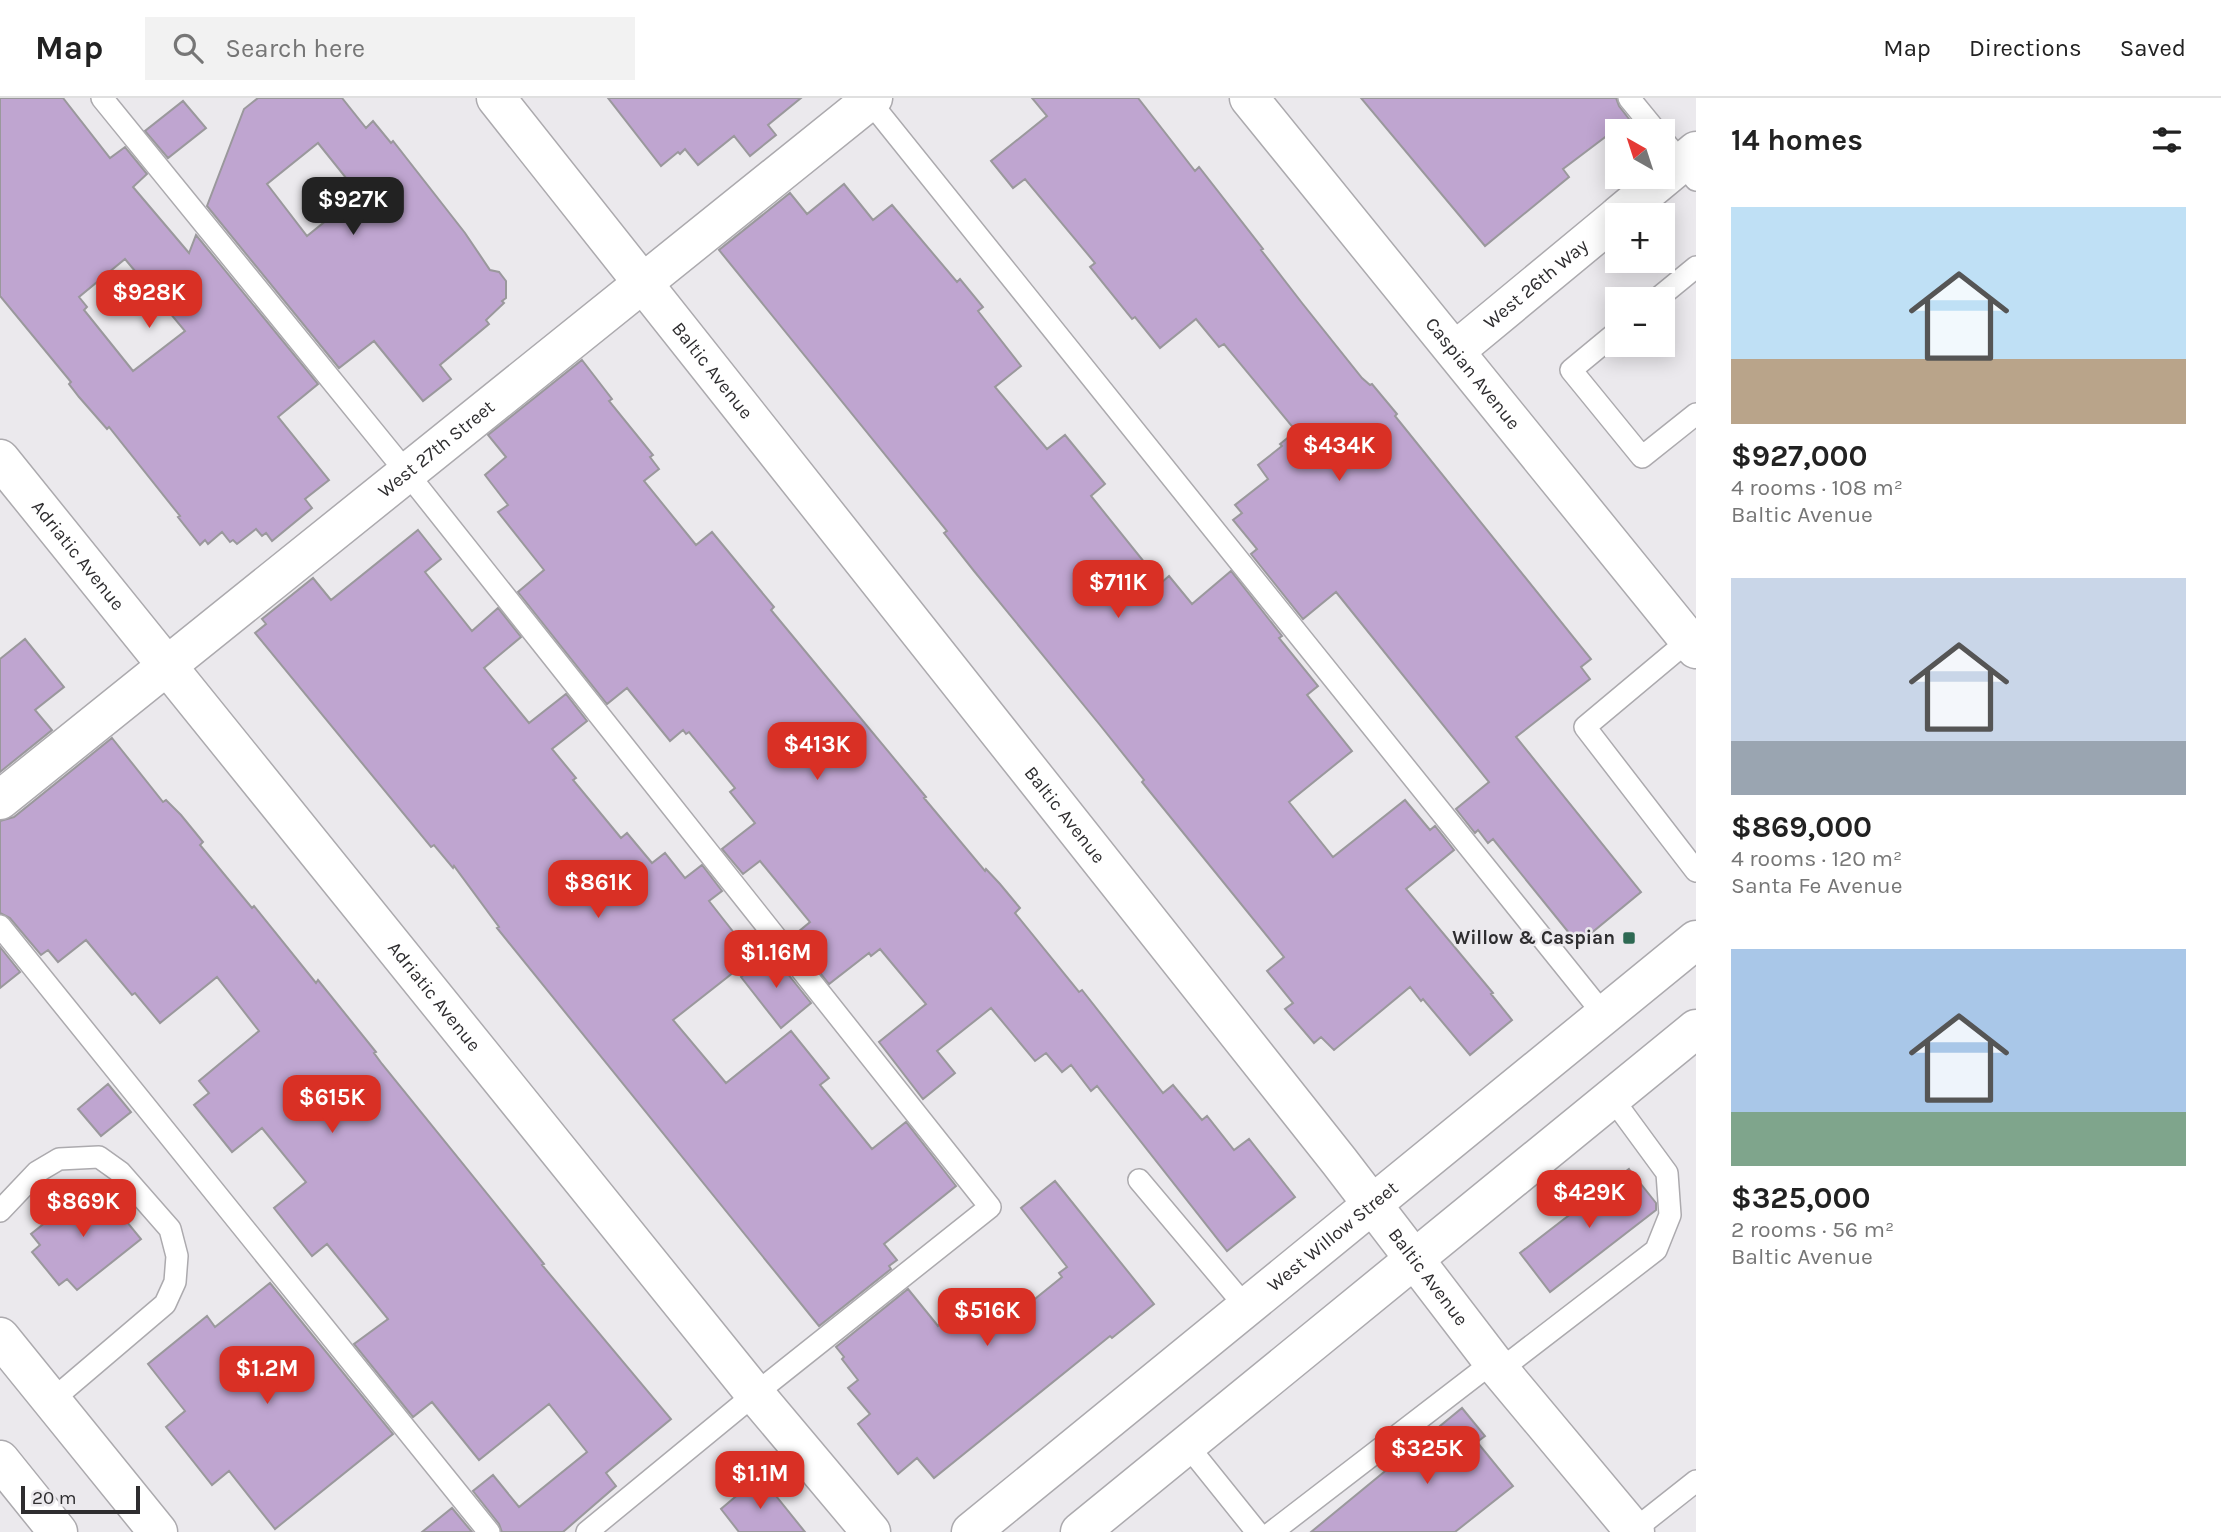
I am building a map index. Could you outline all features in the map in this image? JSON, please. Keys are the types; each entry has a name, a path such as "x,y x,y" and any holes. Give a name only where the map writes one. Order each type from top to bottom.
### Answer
{"street":[{"name":"Baltic Avenue","path":"496,98 645,282 1497,1366 1635,1531"},
{"name":"Caspian Avenue","path":"1249,98 1692,644"},
{"name":"West 27th Street","path":"0,800 870,99"},
{"name":"West 26th Way","path":"1633,203 1684,158"},
{"name":"West 26th Way","path":"1455,351 1605,227"},
{"name":"Adriatic Avenue","path":"0,459 755,1394 871,1532"},
{"name":"West Willow Street","path":"971,1532 1696,940"},
{"path":"1080,1532 1696,1030"},
{"path":"0,1337 158,1532"},
{"path":"0,1460 58,1532"}],"lane":[{"path":"102,98 407,473 990,1207 587,1532"},
{"path":"1629,98 1646,119"},
{"path":"870,99 1605,1016"},
{"path":"1672,287 1696,267"},
{"path":"1605,342 1571,370 1642,457 1696,414"},
{"path":"1692,644 1585,727 1696,871"},
{"path":"0,926 489,1532"},
{"path":"1272,1532 1656,1250 1670,1215 1667,1173 1612,1098"},
{"path":"0,1211 37,1172 59,1159 99,1157 120,1172 170,1229 177,1256 175,1282 165,1304 51,1401"},
{"path":"1139,1180 1246,1307"},
{"path":"1187,1445 1257,1532"},
{"path":"1635,1531 1696,1481"}],"building":[{"path":"0,98 63,98 110,158 125,147 147,174 133,187 189,253 196,235 318,384 278,417 329,480 305,499 312,508 272,541 266,533 262,536 256,529 237,544 233,540 230,542 222,532 208,544 205,540 200,545 109,427 107,429 79,397 69,384 71,382 0,296","holes":["125,259 185,331 133,371 84,310 87,307 79,297"]},
{"path":"258,98 342,98 366,128 373,121 391,143 393,141 465,233 490,270 499,272 506,281 506,298 502,301 504,303 486,320 489,324 440,365 451,379 423,401 374,341 339,368 207,206 244,109","holes":["318,143 359,194 307,236 267,184"]},
{"path":"608,98 801,98 768,125 776,135 750,156 734,136 698,165 685,149 661,166"},
{"path":"1032,98 1138,98 1195,171 1199,167 1302,303 1362,378 1372,384 1397,414 1395,416 1591,659 1581,667 1590,679 1516,737 1641,892 1578,944 1493,839 1488,843 1478,830 1475,833 1456,809 1489,782 1336,592 1303,619 1251,554 1257,549 1233,520 1242,513 1235,505 1268,479 1258,465 1296,431 1224,344 1219,347 1196,319 1160,348 1135,317 1132,319 1090,267 1095,263 1025,179 1013,188 991,161 1047,116"},
{"path":"1361,98 1616,98 1629,119 1605,119 1605,137 1563,169 1569,177 1485,246"},
{"path":"183,101 206,128 168,158 145,131"},
{"path":"844,184 873,220 892,205 957,282 960,279 983,307 978,311 1021,366 995,387 1047,449 1065,435 1105,484 1091,496 1161,583 1169,576 1192,604 1231,571 1282,636 1279,638 1318,686 1307,695 1352,751 1289,802 1333,857 1405,800 1430,830 1435,826 1454,850 1406,889 1493,993 1491,994 1512,1020 1470,1055 1410,987 1334,1050 1321,1037 1314,1043 1285,1009 1293,1003 1267,971 1284,957 974,571 944,533 947,531 719,250 790,193 807,214"},
{"path":"582,360 612,399 609,401 653,455 650,457 659,469 644,481 696,545 712,532 774,607 771,610 926,797 924,798 1020,908 1015,913 1079,992 1082,990 1163,1093 1173,1085 1202,1120 1207,1116 1234,1150 1249,1139 1295,1197 1227,1251 1097,1086 1091,1091 1071,1065 1062,1072 1046,1053 1035,1061 991,1008 937,1051 955,1073 923,1099 879,1042 926,1004 880,949 871,956 869,953 829,984 792,937 810,922 760,861 743,874 722,849 755,823 730,792 735,788 689,732 686,734 683,730 670,741 627,688 607,704 518,592 544,570 498,512 508,505 485,475 506,457 488,435"},
{"path":"418,530 441,559 425,572 472,631 498,608 521,637 484,668 529,723 566,694 587,721 552,749 576,778 573,780 621,838 627,833 652,863 665,853 685,878 702,865 722,891 709,901 753,957 673,1020 726,1083 791,1031 829,1078 820,1085 872,1149 906,1122 956,1186 884,1244 897,1260 889,1266 891,1269 819,1326 497,928 499,927 454,866 453,868 434,845 431,847 255,633 266,624 262,619 313,578 331,600"},
{"path":"25,639 64,687 35,710 52,730 0,772 0,659"},
{"path":"112,738 163,802 166,800 181,815 203,842 200,845 316,983 318,980 376,1052 374,1053 382,1064 544,1264 542,1265 671,1419 606,1473 616,1486 563,1532 502,1532 499,1524 473,1491 493,1475 519,1507 587,1452 549,1404 479,1460 432,1402 413,1417 354,1344 388,1319 327,1244 312,1256 274,1208 306,1182 262,1128 232,1152 194,1105 209,1093 199,1081 259,1031 217,977 160,1023 135,993 132,995 86,940 58,962 48,950 41,955 10,918 0,913 0,821 14,817"},
{"path":"0,947 20,972 0,988"},
{"path":"771,953 811,1003 781,1028 741,977"},
{"path":"108,1084 131,1112 101,1136 78,1109"},
{"path":"1629,1169 1656,1203 1656,1210 1550,1292 1520,1253"},
{"path":"1055,1181 1154,1304 1112,1338 1110,1336 934,1478 917,1458 898,1474 858,1424 870,1414 848,1388 858,1380 836,1347 908,1289 938,1326 969,1301 994,1332 1062,1277 1059,1273 1067,1267 1021,1208"},
{"path":"95,1183 141,1239 77,1290 67,1279 59,1285 32,1252 40,1245 31,1234"},
{"path":"270,1283 393,1434 275,1529 229,1471 212,1485 166,1427 185,1411 148,1364 207,1316 215,1327"},
{"path":"1462,1408 1485,1436 1477,1442 1513,1486 1455,1532 1311,1532"},
{"path":"760,1476 805,1532 739,1532 721,1509"},
{"path":"452,1508 472,1532 422,1532"}],"place":[{"name":"Willow & Caspian","path":"1629,938"}]}
